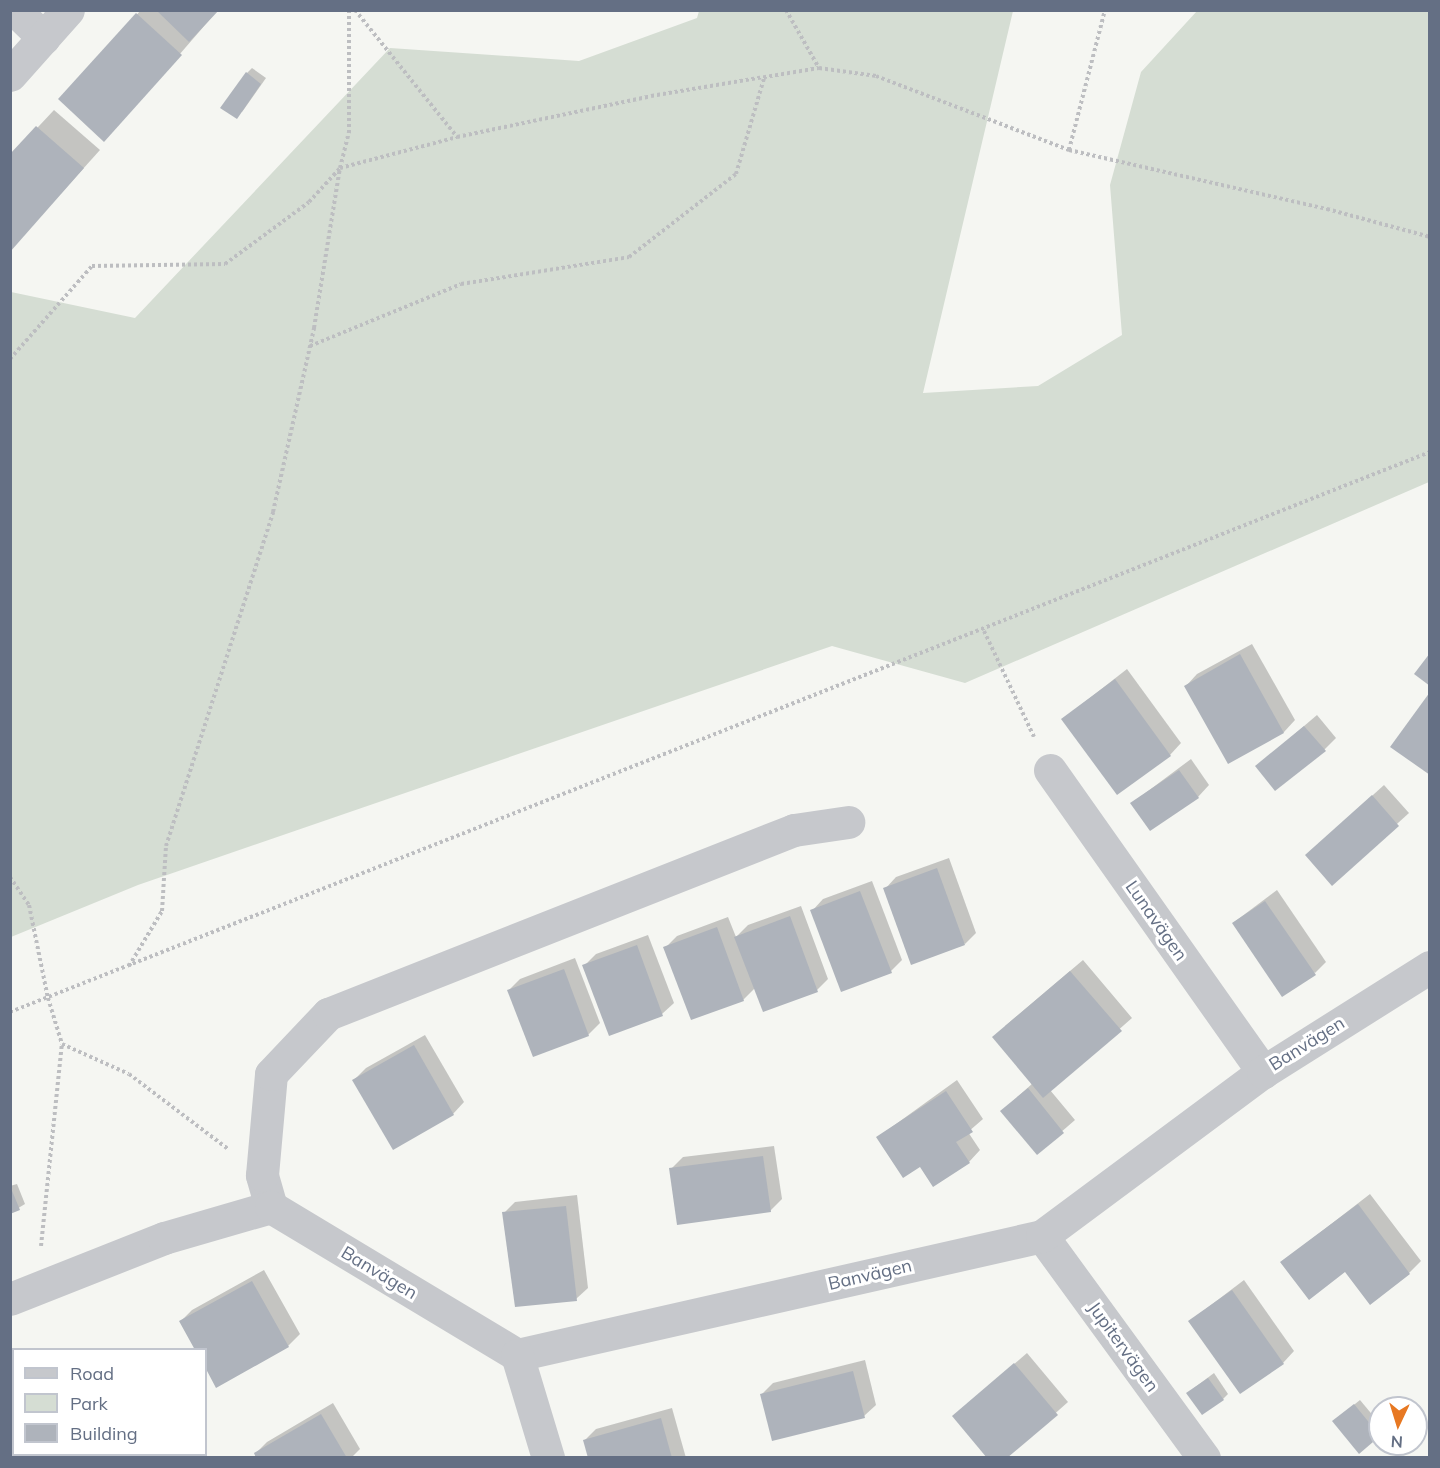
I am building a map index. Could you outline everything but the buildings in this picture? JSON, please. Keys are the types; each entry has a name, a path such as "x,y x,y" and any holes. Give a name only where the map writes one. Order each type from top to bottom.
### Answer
{"street":[{"path":"15,10 44,38"},
{"path":"10,75 68,10"},
{"name":"Lunavägen","path":"1050,770 1263,1071"},
{"path":"23,1294 164,1238 271,1208 262,1175 271,1074 328,1014 794,830 848,822"},
{"name":"Banvägen","path":"271,1208 517,1355 1042,1236 1263,1071 1430,967"},
{"name":"Jupitervägen","path":"1042,1236 1204,1458"},
{"path":"517,1355 548,1458"}],"path":[{"path":"129,966 162,911 166,846 273,512 310,346 340,168 349,133 349,10"},
{"path":"355,10 457,137"},
{"path":"786,10 819,68"},
{"path":"1069,150 1105,10"},
{"path":"10,359 92,266 225,264 309,202 340,168 457,137 651,96 819,68 876,76 1069,150 1328,209 1430,237"},
{"path":"310,346 461,284 629,256 736,174 764,78"},
{"path":"10,1012 984,631 1430,452"},
{"path":"984,631 1050,770"},
{"path":"10,878 29,905 48,998 62,1044 23,1294"},
{"path":"62,1044 129,1074 262,1175"}],"green space":[{"path":"699,11 1013,11 923,393 1038,386 1122,335 1110,185 1141,72 1197,11 1429,11 1429,482 965,683 832,646 138,885 11,937 11,292 135,318 390,48 579,61 697,18"}]}
